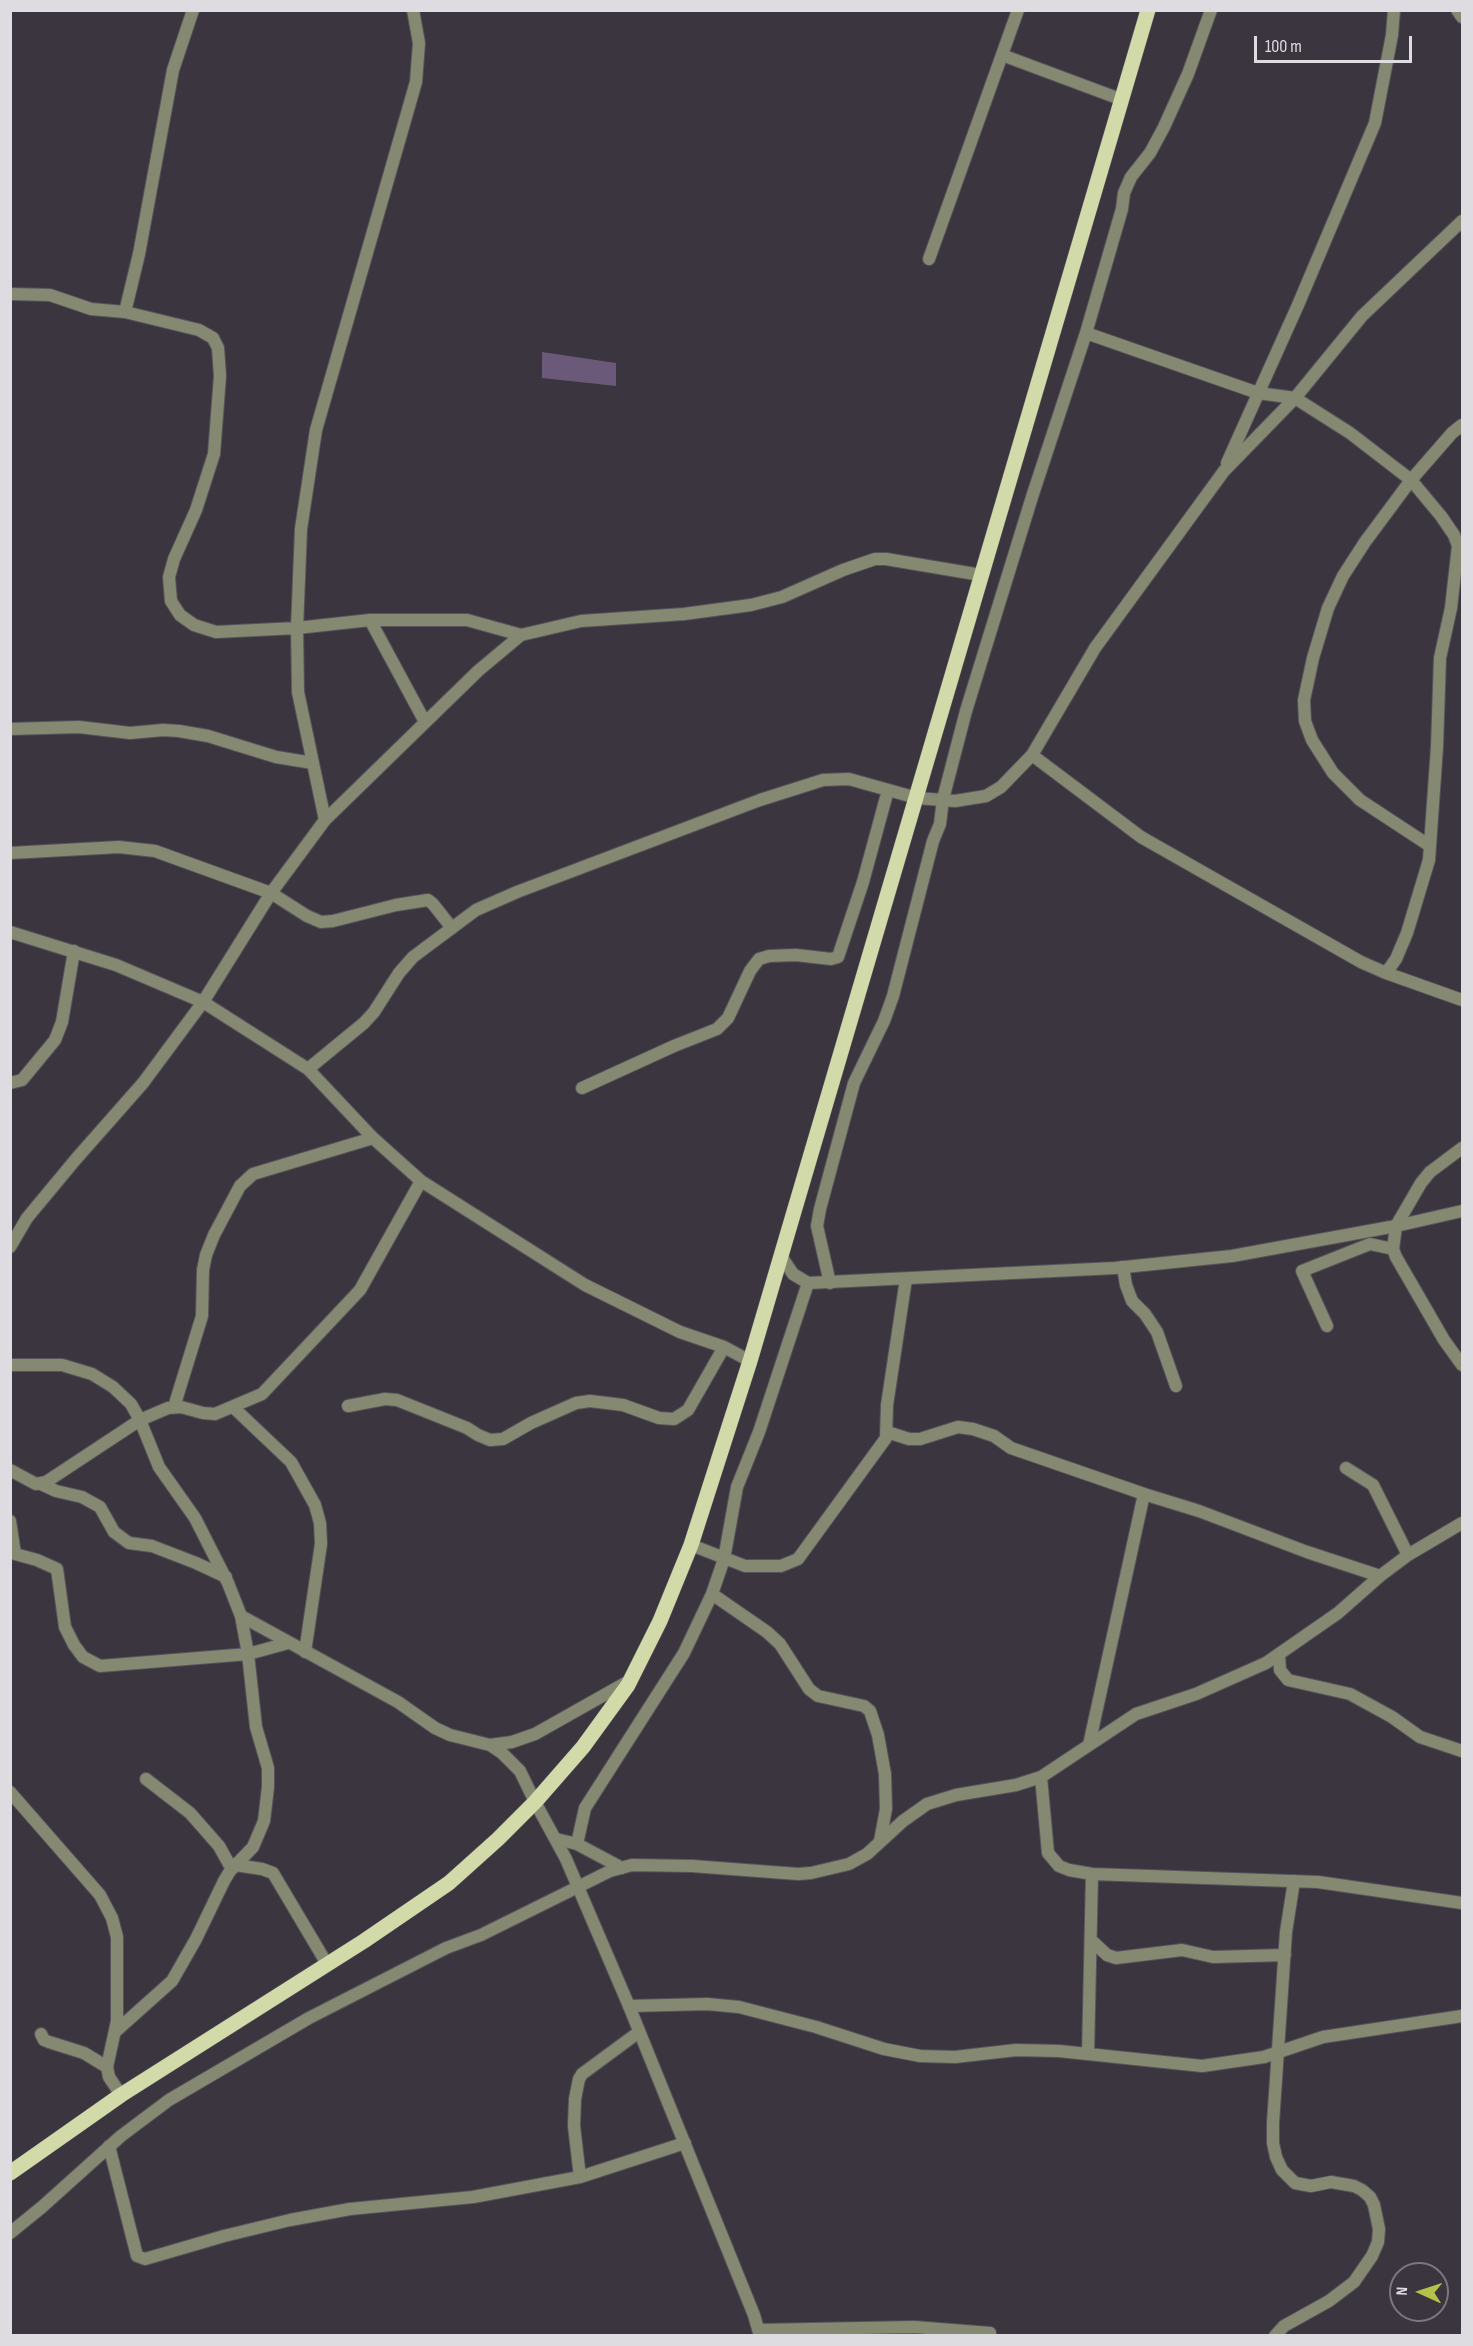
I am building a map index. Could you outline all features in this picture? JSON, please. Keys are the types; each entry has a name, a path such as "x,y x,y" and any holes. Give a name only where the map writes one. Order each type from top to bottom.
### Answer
{"main road":[{"path":"10,2173 121,2095 364,1941 449,1882 498,1839 535,1802 583,1747 630,1680 660,1621 692,1545 750,1361 1148,10"}],"street":[{"path":"125,312 139,254 173,70 193,10"},
{"path":"325,820 298,692 297,628 301,528 316,430 416,82 419,43 413,10"},
{"path":"929,259 1018,10"},
{"path":"830,1283 817,1227 854,1083 884,1021 893,996 933,841 940,824 943,799 973,688 1086,333 1122,209 1124,193 1131,177 1150,153 1164,127 1188,74 1211,10"},
{"path":"1224,471 1375,123 1392,35 1394,10"},
{"path":"1457,10 1462,17"},
{"path":"1002,55 1120,99"},
{"path":"308,1069 364,1023 413,957 476,910 497,900 771,796 823,780 849,779 917,798 955,801 986,796 1001,788 1032,755 1095,648 1224,471 1295,398 1362,316 1462,221"},
{"path":"10,294 50,295 91,309 125,312 199,330 213,338 218,348 220,376 214,454 196,510 174,559 169,577 171,601 180,615 194,625 216,632 297,628 370,620 467,620 521,635"},
{"path":"1086,333 1258,393 1295,398 1350,433 1411,480 1454,535 1460,549 1457,605 1440,658 1437,747 1427,869 1407,933 1396,959 1386,973"},
{"path":"1430,846 1360,800 1332,773 1312,740 1305,721 1304,700 1313,658 1328,608 1343,576 1411,480 1452,433 1462,425"},
{"path":"10,1247 27,1218 143,1083 203,1002 271,893 325,820 478,671 521,635 581,621 684,614 751,605 782,597 843,570 875,559 886,558 981,575"},
{"path":"370,620 425,722"},
{"path":"10,729 79,727 130,733 179,731 208,736 276,757 313,764"},
{"path":"1032,755 1141,837 1361,962 1462,1000"},
{"path":"582,1088 717,1029 728,1018 750,971 759,959 769,956 795,955 831,959 838,957 863,882 888,790"},
{"path":"10,853 119,846 155,851 271,893 314,920 326,923 396,905 428,900 452,928"},
{"path":"10,932 116,965 203,1002 308,1069 373,1138 421,1181 585,1285 680,1332 724,1347 750,1361"},
{"path":"10,1083 22,1080 55,1040 62,1022 74,951"},
{"path":"174,1407 202,1316 203,1270 206,1255 240,1186 253,1174 373,1138"},
{"path":"1462,1148 1430,1172 1414,1194 1396,1226 1393,1249 1444,1340 1462,1365"},
{"path":"40,1484 140,1420 174,1407 208,1414 233,1407 262,1394 360,1290 421,1181"},
{"path":"782,1256 794,1274 808,1283 1123,1268 1232,1256 1396,1226 1462,1210"},
{"path":"1327,1326 1302,1271 1370,1244 1393,1249"},
{"path":"1123,1268 1132,1301 1145,1314 1157,1332 1176,1386"},
{"path":"692,1545 745,1566 781,1566 798,1559 881,1446 887,1432 888,1405 906,1279"},
{"path":"576,1844 585,1808 684,1653 712,1594 723,1559 737,1487 759,1432 808,1283"},
{"path":"348,1406 385,1399 397,1400 467,1428 478,1436 490,1440 503,1439 531,1423 576,1403 590,1401 623,1405 659,1418 674,1419 688,1410 724,1347"},
{"path":"10,1365 62,1365 92,1374 113,1387 131,1404 159,1467 195,1518 226,1578 241,1616 248,1654 256,1727 267,1768 268,1787 264,1821 259,1836 224,1881 196,1939 172,1980 116,2031"},
{"path":"233,1407 291,1462 315,1505 320,1523 321,1544 305,1652"},
{"path":"887,1432 909,1439 920,1439 958,1427 973,1429 994,1436 1011,1448 1199,1511 1307,1552 1380,1576"},
{"path":"1346,1468 1373,1485 1408,1555"},
{"path":"10,1470 30,1482 82,1497 100,1507 114,1532 129,1543 153,1546 226,1578"},
{"path":"1089,1745 1144,1494"},
{"path":"10,1521 15,1554 57,1569 65,1627 83,1657 100,1666 248,1654 288,1642"},
{"path":"10,2233 109,2146 169,2100 309,2018 446,1948 481,1935 610,1871 632,1865 811,1873 860,1859 903,1821 927,1804 956,1795 1016,1785 1041,1777 1136,1714 1196,1694 1279,1655 1338,1613 1408,1555 1462,1523"},
{"path":"712,1594 767,1632 780,1644 809,1689 818,1696 864,1706 870,1711 878,1735 885,1774 886,1809 880,1842"},
{"path":"241,1616 398,1702 435,1728 450,1735 490,1745 516,1766 556,1839 578,1887 685,2143 760,2333 914,2327 990,2333"},
{"path":"1279,1655 1280,1670 1288,1680 1350,1694 1392,1717 1420,1737 1462,1751"},
{"path":"490,1745 512,1742 536,1734 630,1680"},
{"path":"1041,1777 1048,1853 1059,1866 1069,1870 1092,1874 1294,1881 1367,1888 1462,1903"},
{"path":"146,1779 190,1814 219,1846 229,1864 273,1873 327,1964"},
{"path":"10,1792 70,1858 107,1906 117,1937 116,2031 107,2067 109,2078 121,2095"},
{"path":"556,1839 576,1844 622,1868"},
{"path":"1088,2054 1092,1874"},
{"path":"1275,2336 1284,2326 1329,2301 1354,2282 1372,2256 1378,2242 1379,2229 1374,2205 1370,2197 1362,2190 1354,2186 1331,2182 1303,2186 1295,2183 1282,2170 1276,2157 1273,2143 1277,2052 1294,1881"},
{"path":"1091,1940 1107,1955 1116,1958 1182,1950 1213,1957 1285,1955"},
{"path":"629,2006 707,2004 740,2007 816,2027 884,2049 920,2056 955,2057 1016,2050 1059,2051 1202,2066 1252,2060 1323,2037 1462,2016"},
{"path":"580,2177 574,2126 575,2099 579,2079 582,2074 639,2032"},
{"path":"41,2034 44,2040 84,2053 107,2067"},
{"path":"109,2146 137,2256 140,2259 290,2220 350,2209 474,2197 580,2177 685,2143"}],"shaded area":[{"path":"542,352 616,363 616,386 542,378"}]}
